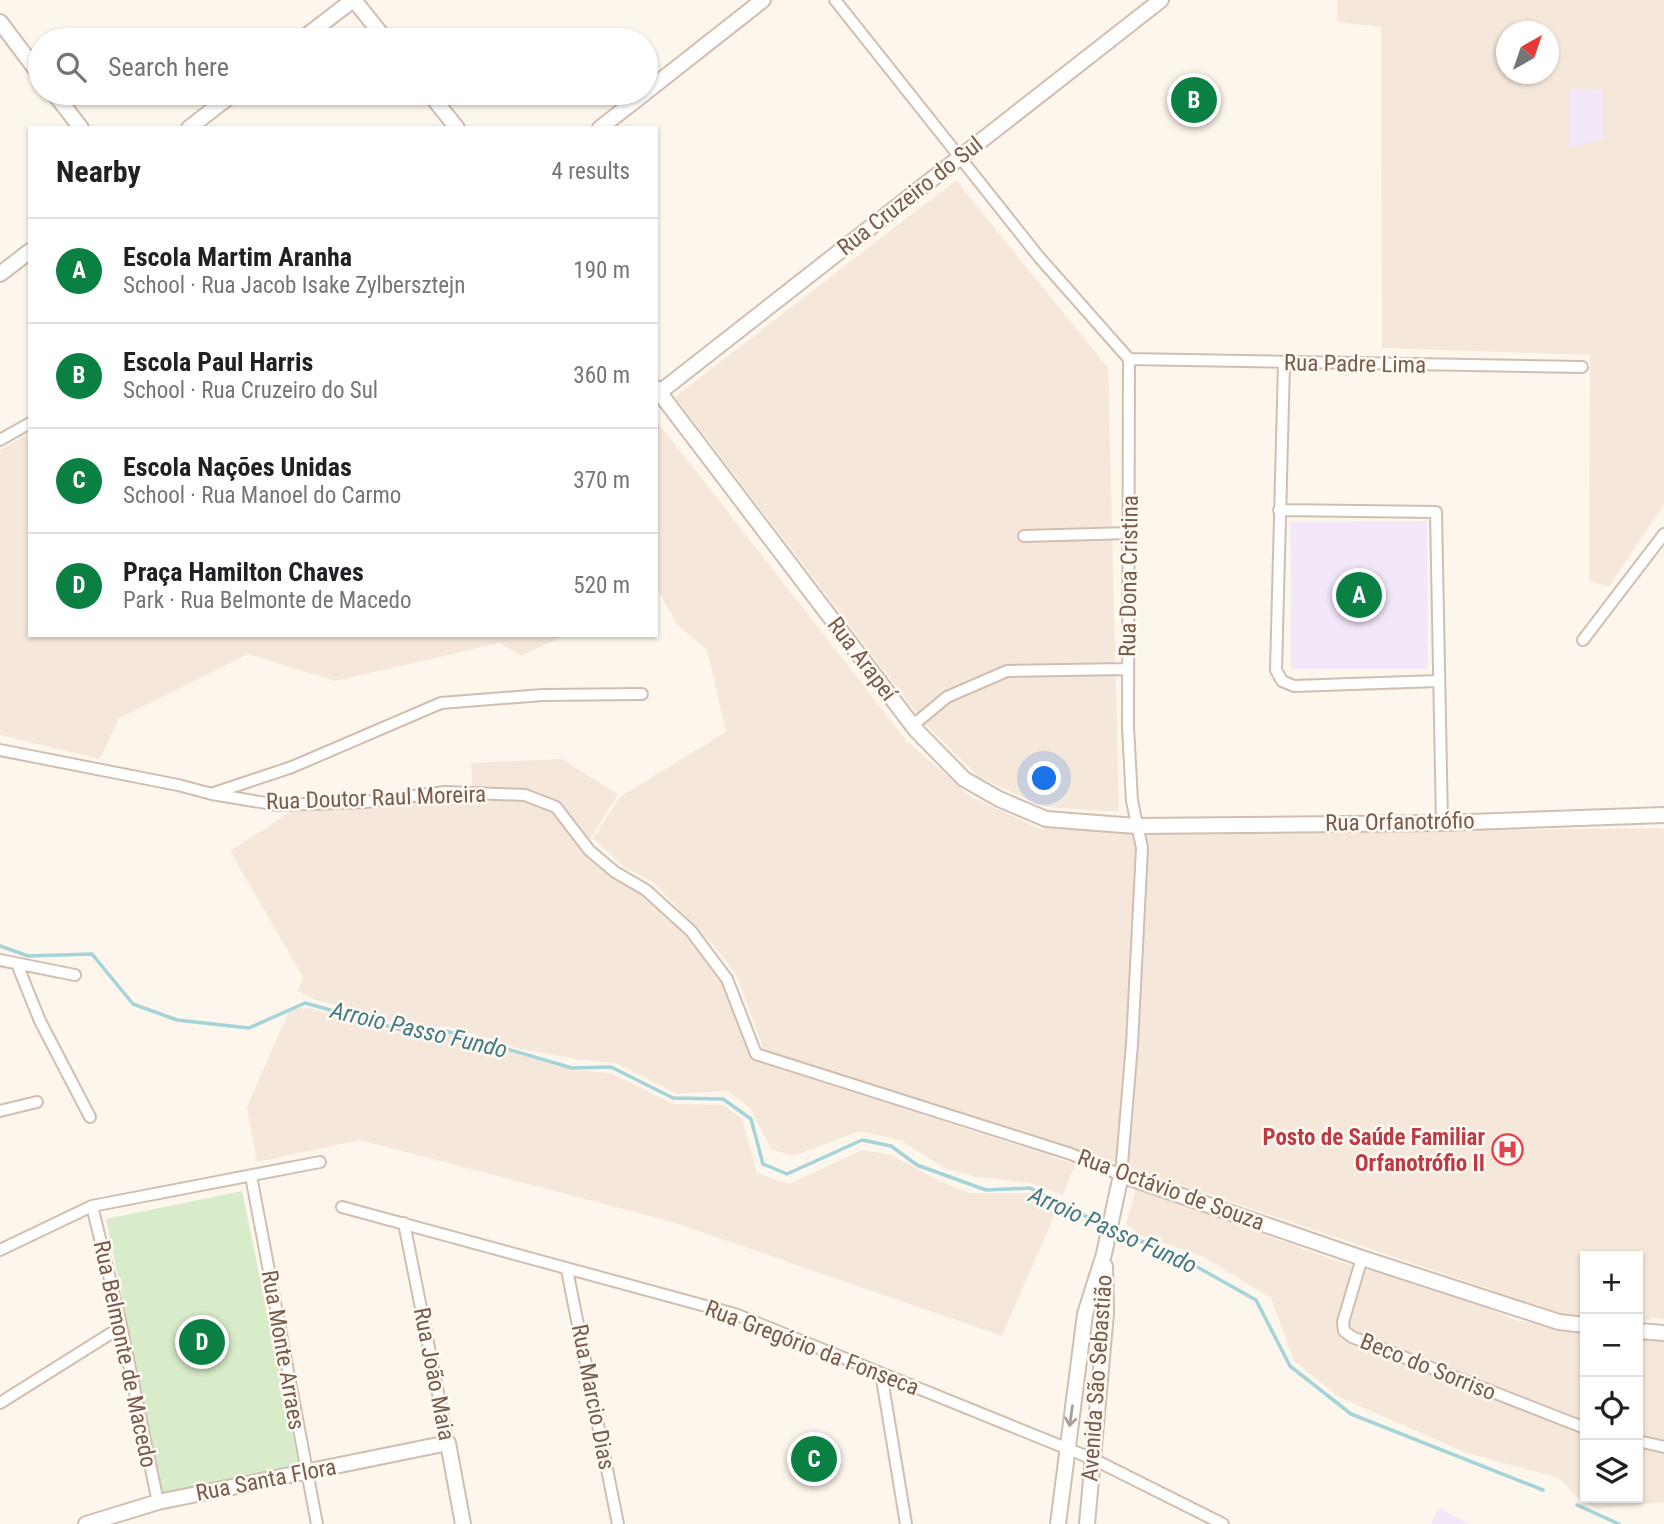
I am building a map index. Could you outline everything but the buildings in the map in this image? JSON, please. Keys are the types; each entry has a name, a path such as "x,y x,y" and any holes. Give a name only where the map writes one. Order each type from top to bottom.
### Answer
{"street":[{"path":"317,28 354,0 377,28"},
{"path":"658,82 763,0"},
{"path":"835,0 1039,257 1129,359"},
{"name":"Rua Cruzeiro do Sul","path":"658,390 1160,0"},
{"path":"0,22 28,59"},
{"path":"63,105 79,126"},
{"path":"192,126 219,105"},
{"path":"439,105 455,126"},
{"path":"602,126 629,105"},
{"path":"0,274 28,253"},
{"name":"Rua Padre Lima","path":"1129,359 1582,367"},
{"name":"Rua Dona Cristina","path":"1104,1254 1121,1175 1132,1044 1142,848 1132,801 1128,669 1129,359"},
{"path":"1284,363 1276,670 1282,681 1294,686 1438,681"},
{"name":"Rua Arapeí","path":"658,390 912,726 964,779 1037,817 1136,826"},
{"path":"0,440 28,424"},
{"path":"1279,510 1436,512 1442,823"},
{"path":"1024,536 1130,533"},
{"path":"1583,640 1662,540"},
{"path":"912,726 947,697 1007,671 1128,669"},
{"path":"212,794 292,767 441,703 543,695 642,694"},
{"name":"Rua Doutor Raul Moreira","path":"0,750 278,805 365,802 444,792 525,795 556,807 589,850 615,872 646,890 691,931 727,979 756,1054"},
{"name":"Rua Orfanotrófio","path":"1136,826 1442,823 1664,815"},
{"path":"0,960 75,975"},
{"path":"17,964 40,1021 90,1117"},
{"name":"Rua Octávio de Souza","path":"756,1054 1071,1154 1121,1175 1362,1258 1559,1322 1580,1324"},
{"path":"0,1111 37,1102"},
{"path":"0,1250 92,1206 320,1162"},
{"name":"Rua Monte Arraes","path":"251,1175 317,1524"},
{"name":"Rua Belmonte de Macedo","path":"92,1206 158,1502"},
{"name":"Rua Gregório da Fonseca","path":"342,1207 735,1314 1093,1459 1223,1524"},
{"name":"Rua João Maia","path":"404,1223 463,1524"},
{"name":"Avenida São Sebastião","path":"1058,1524 1085,1314 1104,1254"},
{"name":"Avenida São Sebastião","path":"1087,1524 1106,1313 1104,1254"},
{"name":"Beco do Sorriso","path":"1362,1258 1343,1322 1343,1331 1453,1378 1580,1427"},
{"name":"Rua Marcio Dias","path":"567,1270 618,1524"},
{"path":"0,1404 121,1327"},
{"path":"1643,1331 1664,1333"},
{"path":"881,1373 906,1524"},
{"path":"1643,1442 1664,1447"},
{"name":"Rua Santa Flora","path":"86,1524 158,1502 448,1443"}],"shaded area":[{"path":"1337,0 1664,0 1664,504 1609,587 1589,581 1590,355 1382,348 1381,27 1338,22"},
{"path":"1603,89 1603,139 1569,148 1569,90"},
{"path":"956,180 1108,368 1119,812 1045,807 980,778 925,724 675,397"},
{"path":"658,423 907,741 971,797 1038,828 1149,834 1664,828 1664,1319 1654,1318 1643,1322 1643,1251 1580,1251 1580,1316 1560,1313 1111,1161 764,1050 737,976 716,948 653,882 624,867 593,838 621,796 726,732 707,650 677,624 658,591"},
{"path":"28,434 28,637 561,637 521,656 500,643 335,681 248,654 119,718 100,759 0,735 0,450"},
{"path":"1427,521 1428,669 1291,669 1290,522"},
{"path":"562,759 618,794 584,849 652,897 706,955 728,988 754,1060 1075,1164 1063,1195 1031,1183 975,1177 944,1168 902,1141 860,1131 794,1156 771,1149 750,1108 727,1091 677,1094 616,1063 520,1049 452,1027 404,1025 316,1000 298,991 303,977 230,851 290,812 473,799 471,763"},
{"path":"309,1008 404,1035 449,1034 573,1070 611,1073 673,1104 724,1105 742,1119 757,1173 789,1184 862,1150 892,1155 941,1182 970,1193 1030,1193 1058,1207 1002,1336 669,1221 360,1140 257,1162 247,1107 290,1009"},
{"path":"1136,1188 1339,1262 1447,1291 1515,1320 1580,1330 1580,1499 1559,1478 1467,1453 1339,1397 1294,1361 1271,1298 1204,1257 1141,1235 1126,1224"},
{"path":"1643,1338 1664,1339 1664,1502 1597,1509 1587,1503 1643,1503"},
{"path":"1439,1508 1469,1524 1431,1524"}],"green space":[{"path":"242,1191 299,1466 163,1494 106,1219"}],"waterway":[{"name":"Arroio Passo Fundo","path":"0,946 28,956 92,954 133,1004 177,1020 249,1028 305,1003 402,1030 446,1031 572,1068 611,1067 673,1098 723,1099 751,1119 763,1164 787,1174 862,1140 891,1146 917,1165 986,1190 1030,1188 1105,1226"},
{"name":"Arroio Passo Fundo","path":"1112,1230 1174,1254 1256,1300 1290,1366 1351,1414 1543,1490"},
{"name":"Arroio Passo Fundo","path":"1577,1505 1619,1524"}],"place":[{"name":"Escola Paul Harris","path":"1194,100"},
{"name":"Escola Martim Aranha","path":"1359,595"},
{"name":"Posto de Saúde Familiar Orfanotrófio II","path":"1508,1150"},
{"name":"Praça Hamilton Chaves","path":"202,1342"},
{"name":"Escola Nações Unidas","path":"814,1459"}]}
